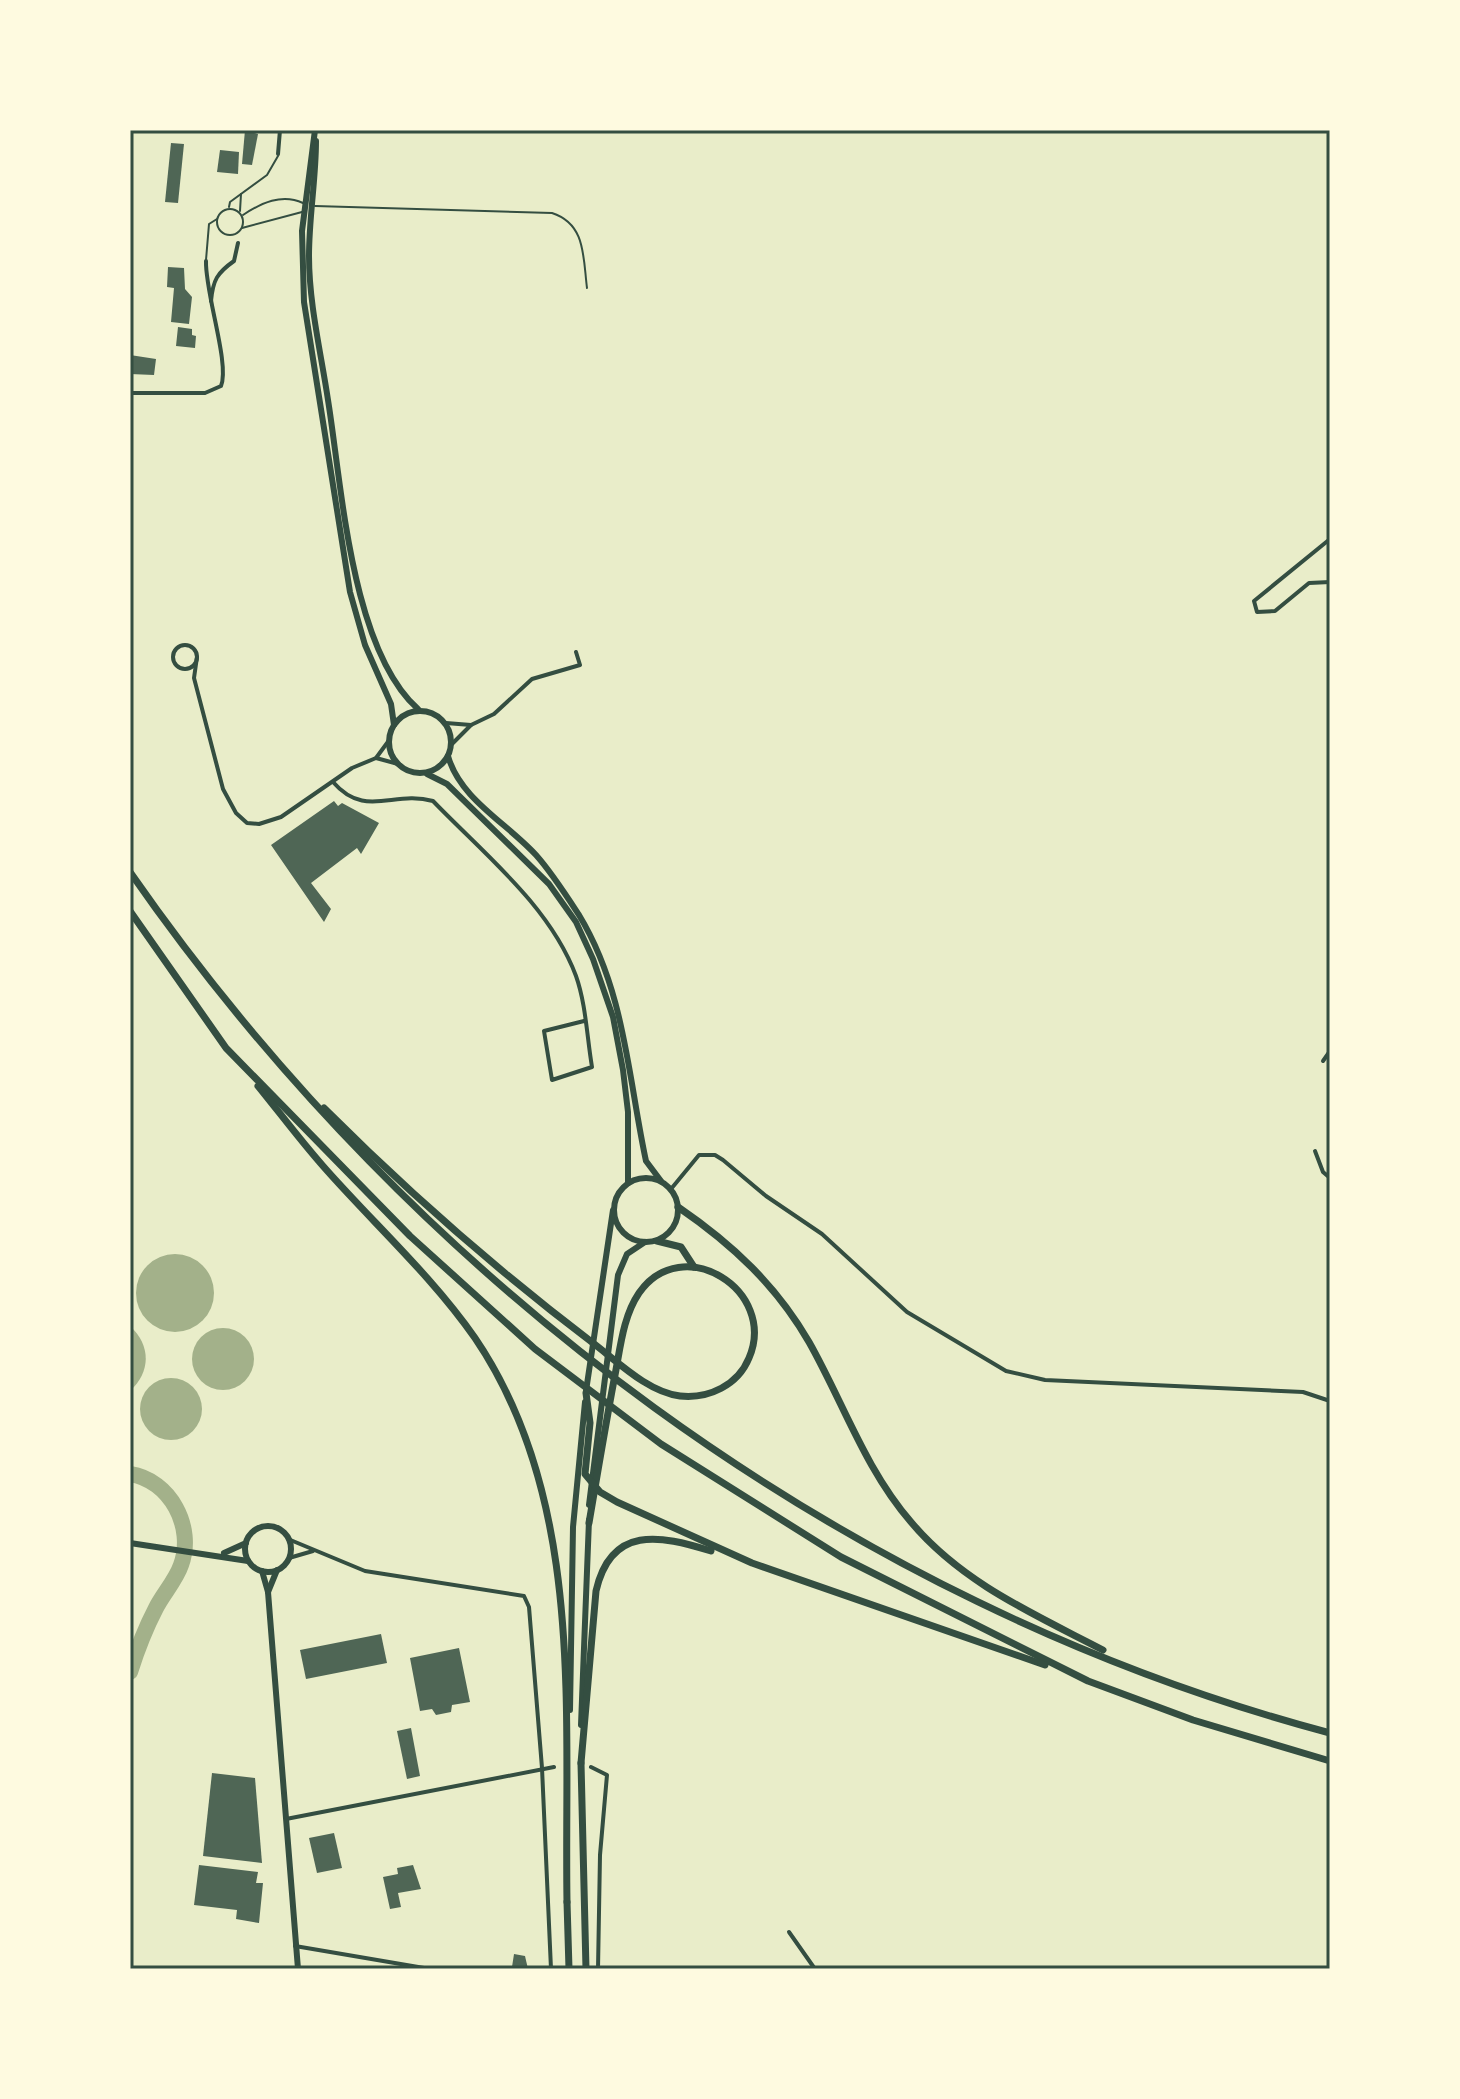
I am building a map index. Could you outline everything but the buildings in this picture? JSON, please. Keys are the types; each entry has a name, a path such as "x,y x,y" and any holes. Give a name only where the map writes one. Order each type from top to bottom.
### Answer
{"highway":[{"path":"130,872 182,944 281,1066 368,1162 459,1249 539,1319 677,1424 865,1542 1024,1622 1142,1671 1330,1733"},
{"path":"130,911 226,1048 322,1165 465,1325 516,1415 548,1512 559,1590 569,1969"},
{"path":"226,1048 410,1236 535,1349 634,1424 729,1489 829,1550 934,1607 1088,1681"},
{"path":"281,1066 406,1186 517,1282 626,1368 662,1391 682,1396 715,1391 736,1378 751,1355 755,1330 750,1306 738,1288 714,1272 694,1267 669,1271 645,1286 628,1314 622,1341 601,1429 589,1523"},
{"path":"678,1207 722,1237 773,1291 808,1340 883,1485 930,1543 989,1590 1142,1671"},
{"path":"657,1241 681,1247 694,1267"},
{"path":"586,1393 585,1461 593,1485 654,1521 752,1563"},
{"path":"586,1969 581,1763 596,1591 608,1561 631,1543 654,1538 681,1542 752,1563 863,1599 1193,1720 1330,1761"}],"main road":[{"path":"315,130 309,257 313,300 358,585 397,689 418,709 435,714 446,723 451,745 447,759 427,774"},
{"path":"315,130 303,207 304,302 338,531 365,645 391,704 394,725 390,739 391,752 398,764 447,784 549,884 576,922 613,1017 628,1112 628,1183"},
{"path":"394,725 418,709"},
{"path":"447,759 461,786 537,856 579,916 599,954 619,1011 646,1161 671,1189 678,1207 673,1227 657,1241 645,1242 635,1241 619,1229 613,1210"},
{"path":"586,1393 613,1210 620,1190 644,1177 661,1181"},
{"path":"601,1429 620,1266 627,1254 645,1242"},
{"path":"567,1902 573,1527 586,1421"},
{"path":"581,1763 583,1603 589,1523"},
{"path":"218,1554 246,1543 253,1532 263,1527 277,1529 288,1539 289,1558 277,1570 268,1592"},
{"path":"130,1543 218,1554 248,1561 262,1571 268,1592 298,1969"},
{"path":"246,1543 248,1561"},
{"path":"262,1571 277,1570"}],"street":[{"path":"278,154 280,130"},
{"path":"1186,130 1234,130"},
{"path":"210,307 212,284 221,269 234,261 238,243"},
{"path":"130,393 205,393 221,386 223,367 210,307 206,261"},
{"path":"1330,539 1254,601 1257,612 1275,611 1309,583 1330,582"},
{"path":"194,678 174,657 180,647 192,647 197,657 194,678 223,789 236,813 247,823 259,824 281,817 352,768 376,758 390,739"},
{"path":"451,745 471,725 494,714 532,679 580,665 576,652"},
{"path":"182,668 191,667 197,657"},
{"path":"446,723 471,725"},
{"path":"376,758 398,764"},
{"path":"333,782 356,801 376,803 412,797 433,801 548,921 576,977 584,1021 592,1067 552,1080 544,1031 584,1021"},
{"path":"1323,1061 1330,1051"},
{"path":"1315,1151 1323,1172 1330,1178"},
{"path":"671,1189 699,1155 715,1155 766,1196 822,1234 907,1312 1006,1371 1045,1380 1303,1392 1330,1401"},
{"path":"288,1539 365,1571 515,1592 524,1596 529,1607 542,1768 551,1969"},
{"path":"289,1558 316,1551"},
{"path":"285,1819 554,1767"},
{"path":"591,1767 607,1775 608,1788 600,1855 598,1969"},
{"path":"789,1932 815,1969"},
{"path":"295,1946 430,1969"}],"lane":[{"path":"206,261 209,224 218,219 241,193 267,175 278,154"},
{"path":"238,243 241,193"},
{"path":"228,208 241,214 274,199 288,198 303,207 312,206"},
{"path":"218,219 218,227 233,235 241,229 312,206 552,213 569,220 581,237 587,288"}],"shaded area":[{"path":"167,1254 183,1254 197,1260 208,1271 214,1293 208,1315 197,1326 183,1332 167,1332 153,1326 142,1315 136,1301 136,1285 142,1271 153,1260"},
{"path":"130,1326 142,1342 146,1358 142,1376 130,1391"},
{"path":"217,1328 229,1328 245,1337 252,1347 252,1371 245,1381 229,1390 217,1390 197,1376 192,1365 192,1353 206,1333"},
{"path":"165,1378 177,1378 193,1387 200,1397 200,1421 193,1431 177,1440 165,1440 145,1426 140,1415 140,1403 154,1383"}],"waterway":[{"path":"130,1474 157,1485 167,1495 182,1521 185,1536 179,1571 152,1616 130,1672"}]}
